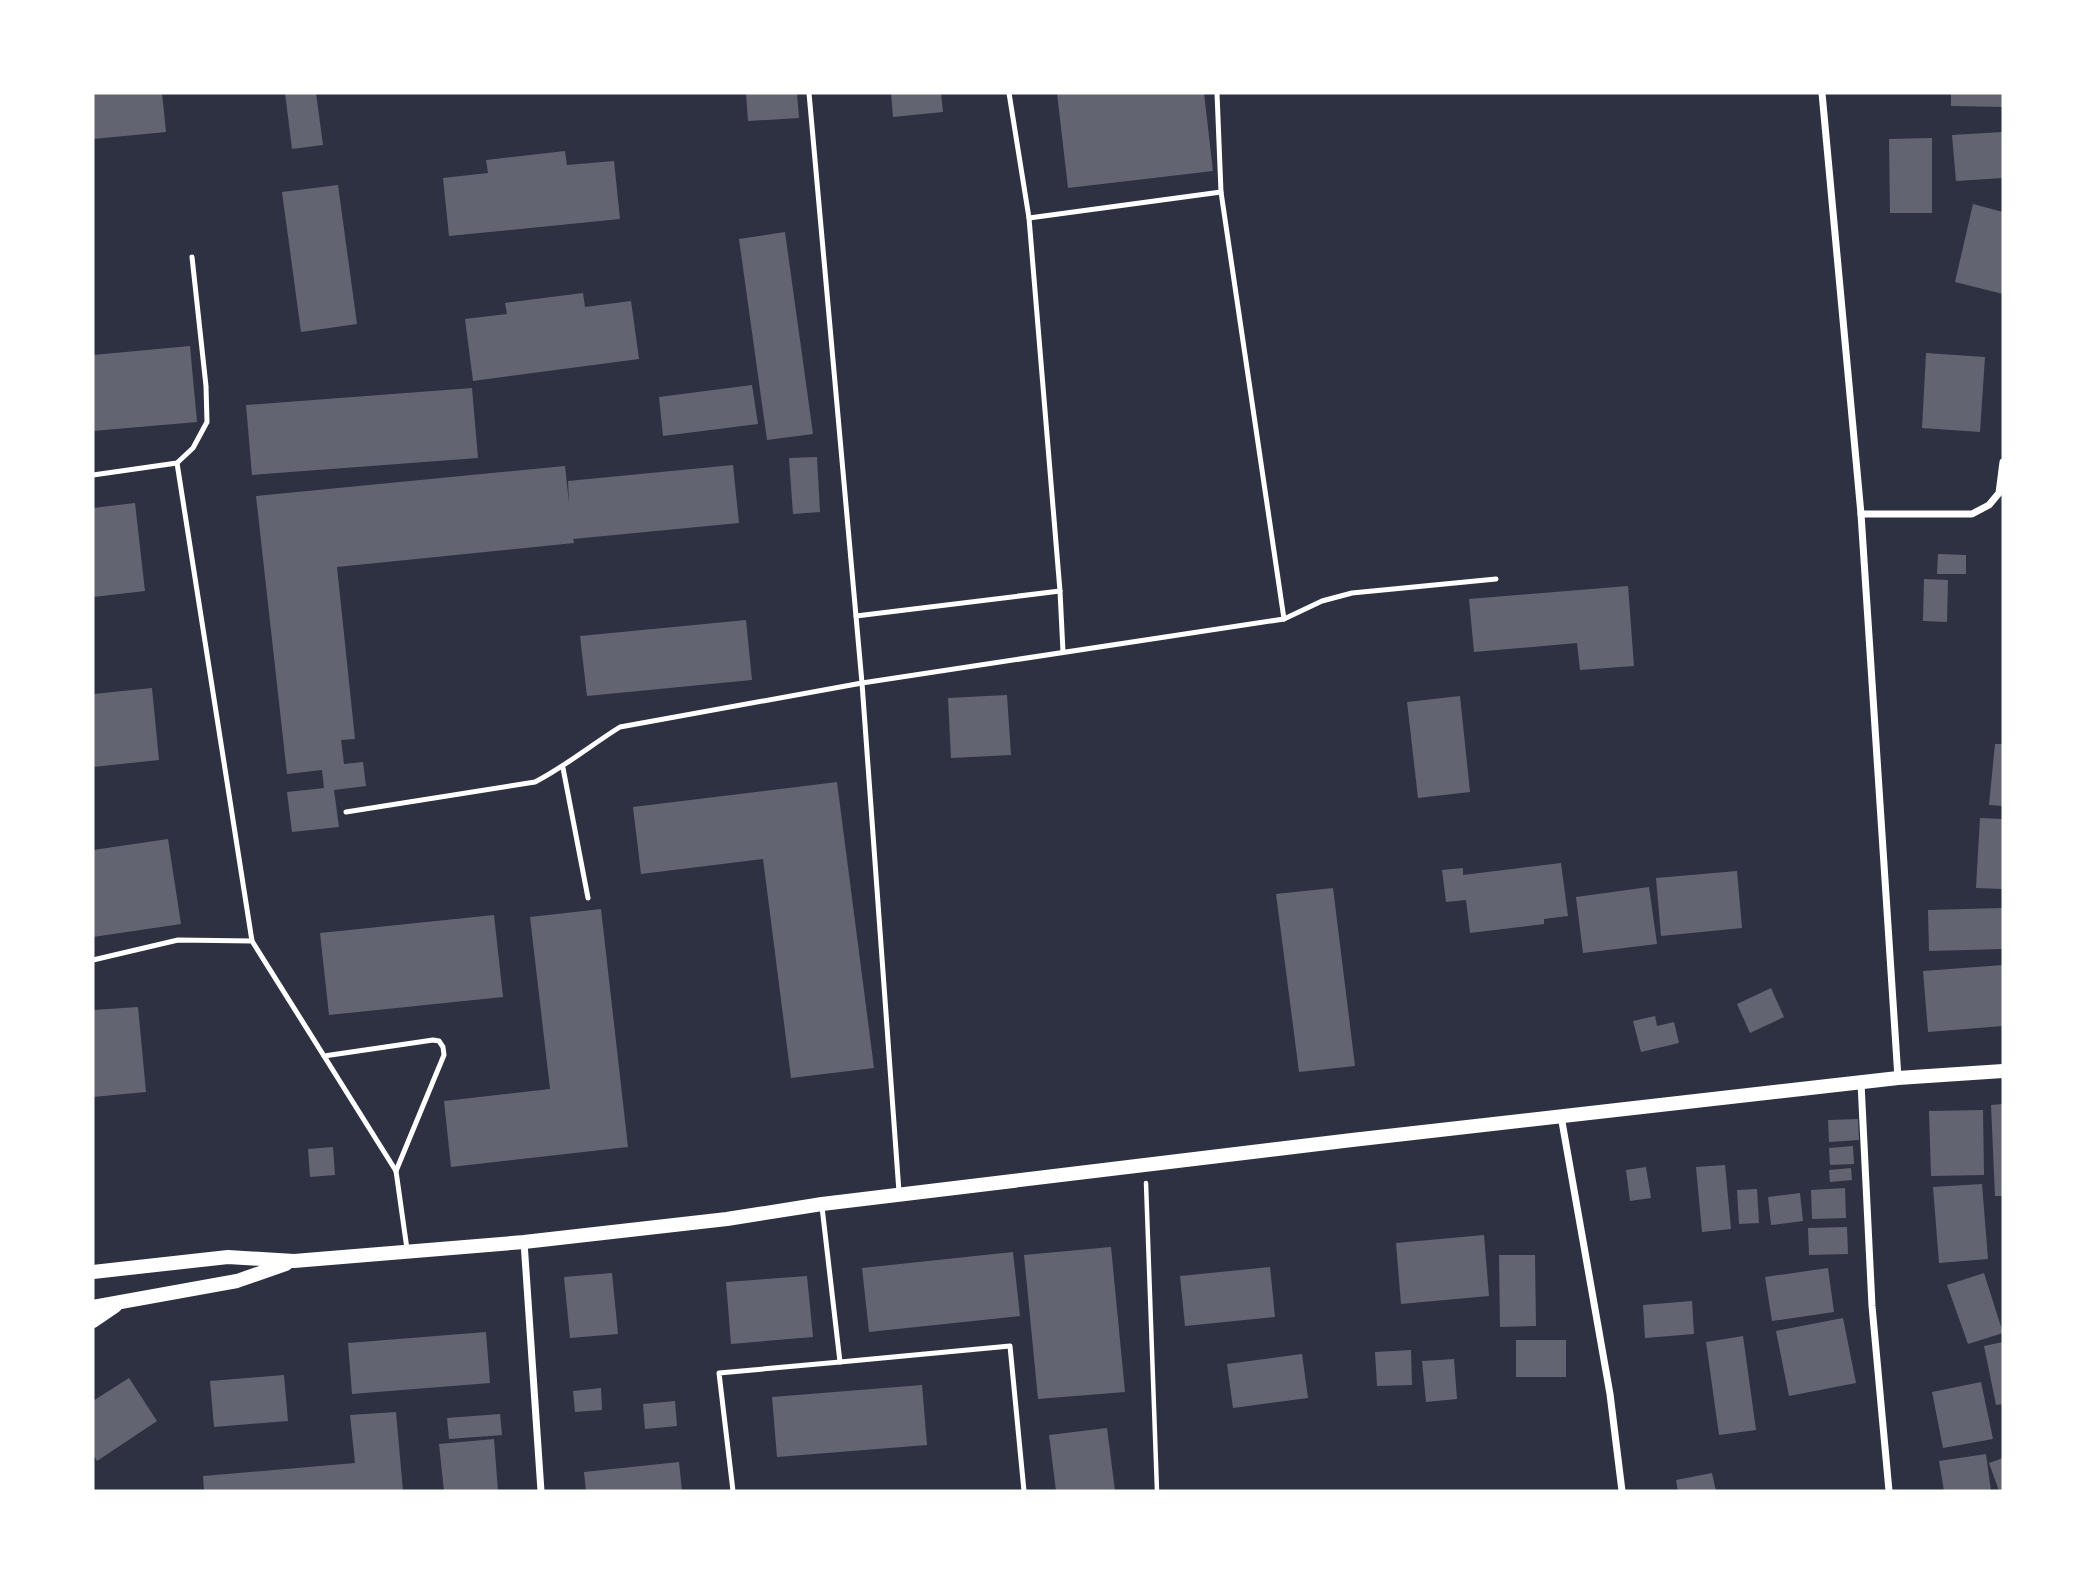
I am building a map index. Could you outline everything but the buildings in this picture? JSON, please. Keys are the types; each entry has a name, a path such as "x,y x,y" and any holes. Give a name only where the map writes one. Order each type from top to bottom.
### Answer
{"main road":[{"path":"93,1272 228,1256 294,1262 524,1242 1561,1116 1898,1079 2003,1071"},
{"path":"93,1307 237,1281 294,1262"},
{"path":"93,1321 121,1303"}],"street":[{"path":"1822,93 1861,514 1898,1079"},
{"path":"1861,514 1972,514 1989,505 1999,493 2003,462"},
{"path":"1861,1083 1872,1306 1889,1491"},
{"path":"1561,1116 1610,1394 1622,1491"},
{"path":"524,1242 541,1491"}],"lane":[{"path":"809,93 862,684 899,1195"},
{"path":"1009,93 1029,218 1063,652"},
{"path":"1217,93 1220,192 1284,619"},
{"path":"1029,218 1220,192"},
{"path":"93,475 177,463 193,448 207,422 206,386 192,257"},
{"path":"177,463 252,941 396,1171 407,1252"},
{"path":"346,812 535,782 563,768 595,742 621,727 862,684 1284,619 1322,601 1352,593 1496,579"},
{"path":"856,616 1060,591"},
{"path":"563,768 588,898"},
{"path":"93,960 178,940 252,941"},
{"path":"324,1056 433,1040 439,1041 443,1047 444,1055 396,1171"},
{"path":"822,1204 840,1362"},
{"path":"733,1491 719,1373 1010,1346 1024,1491"}],"path":[{"path":"1146,1165 1157,1491"}]}
